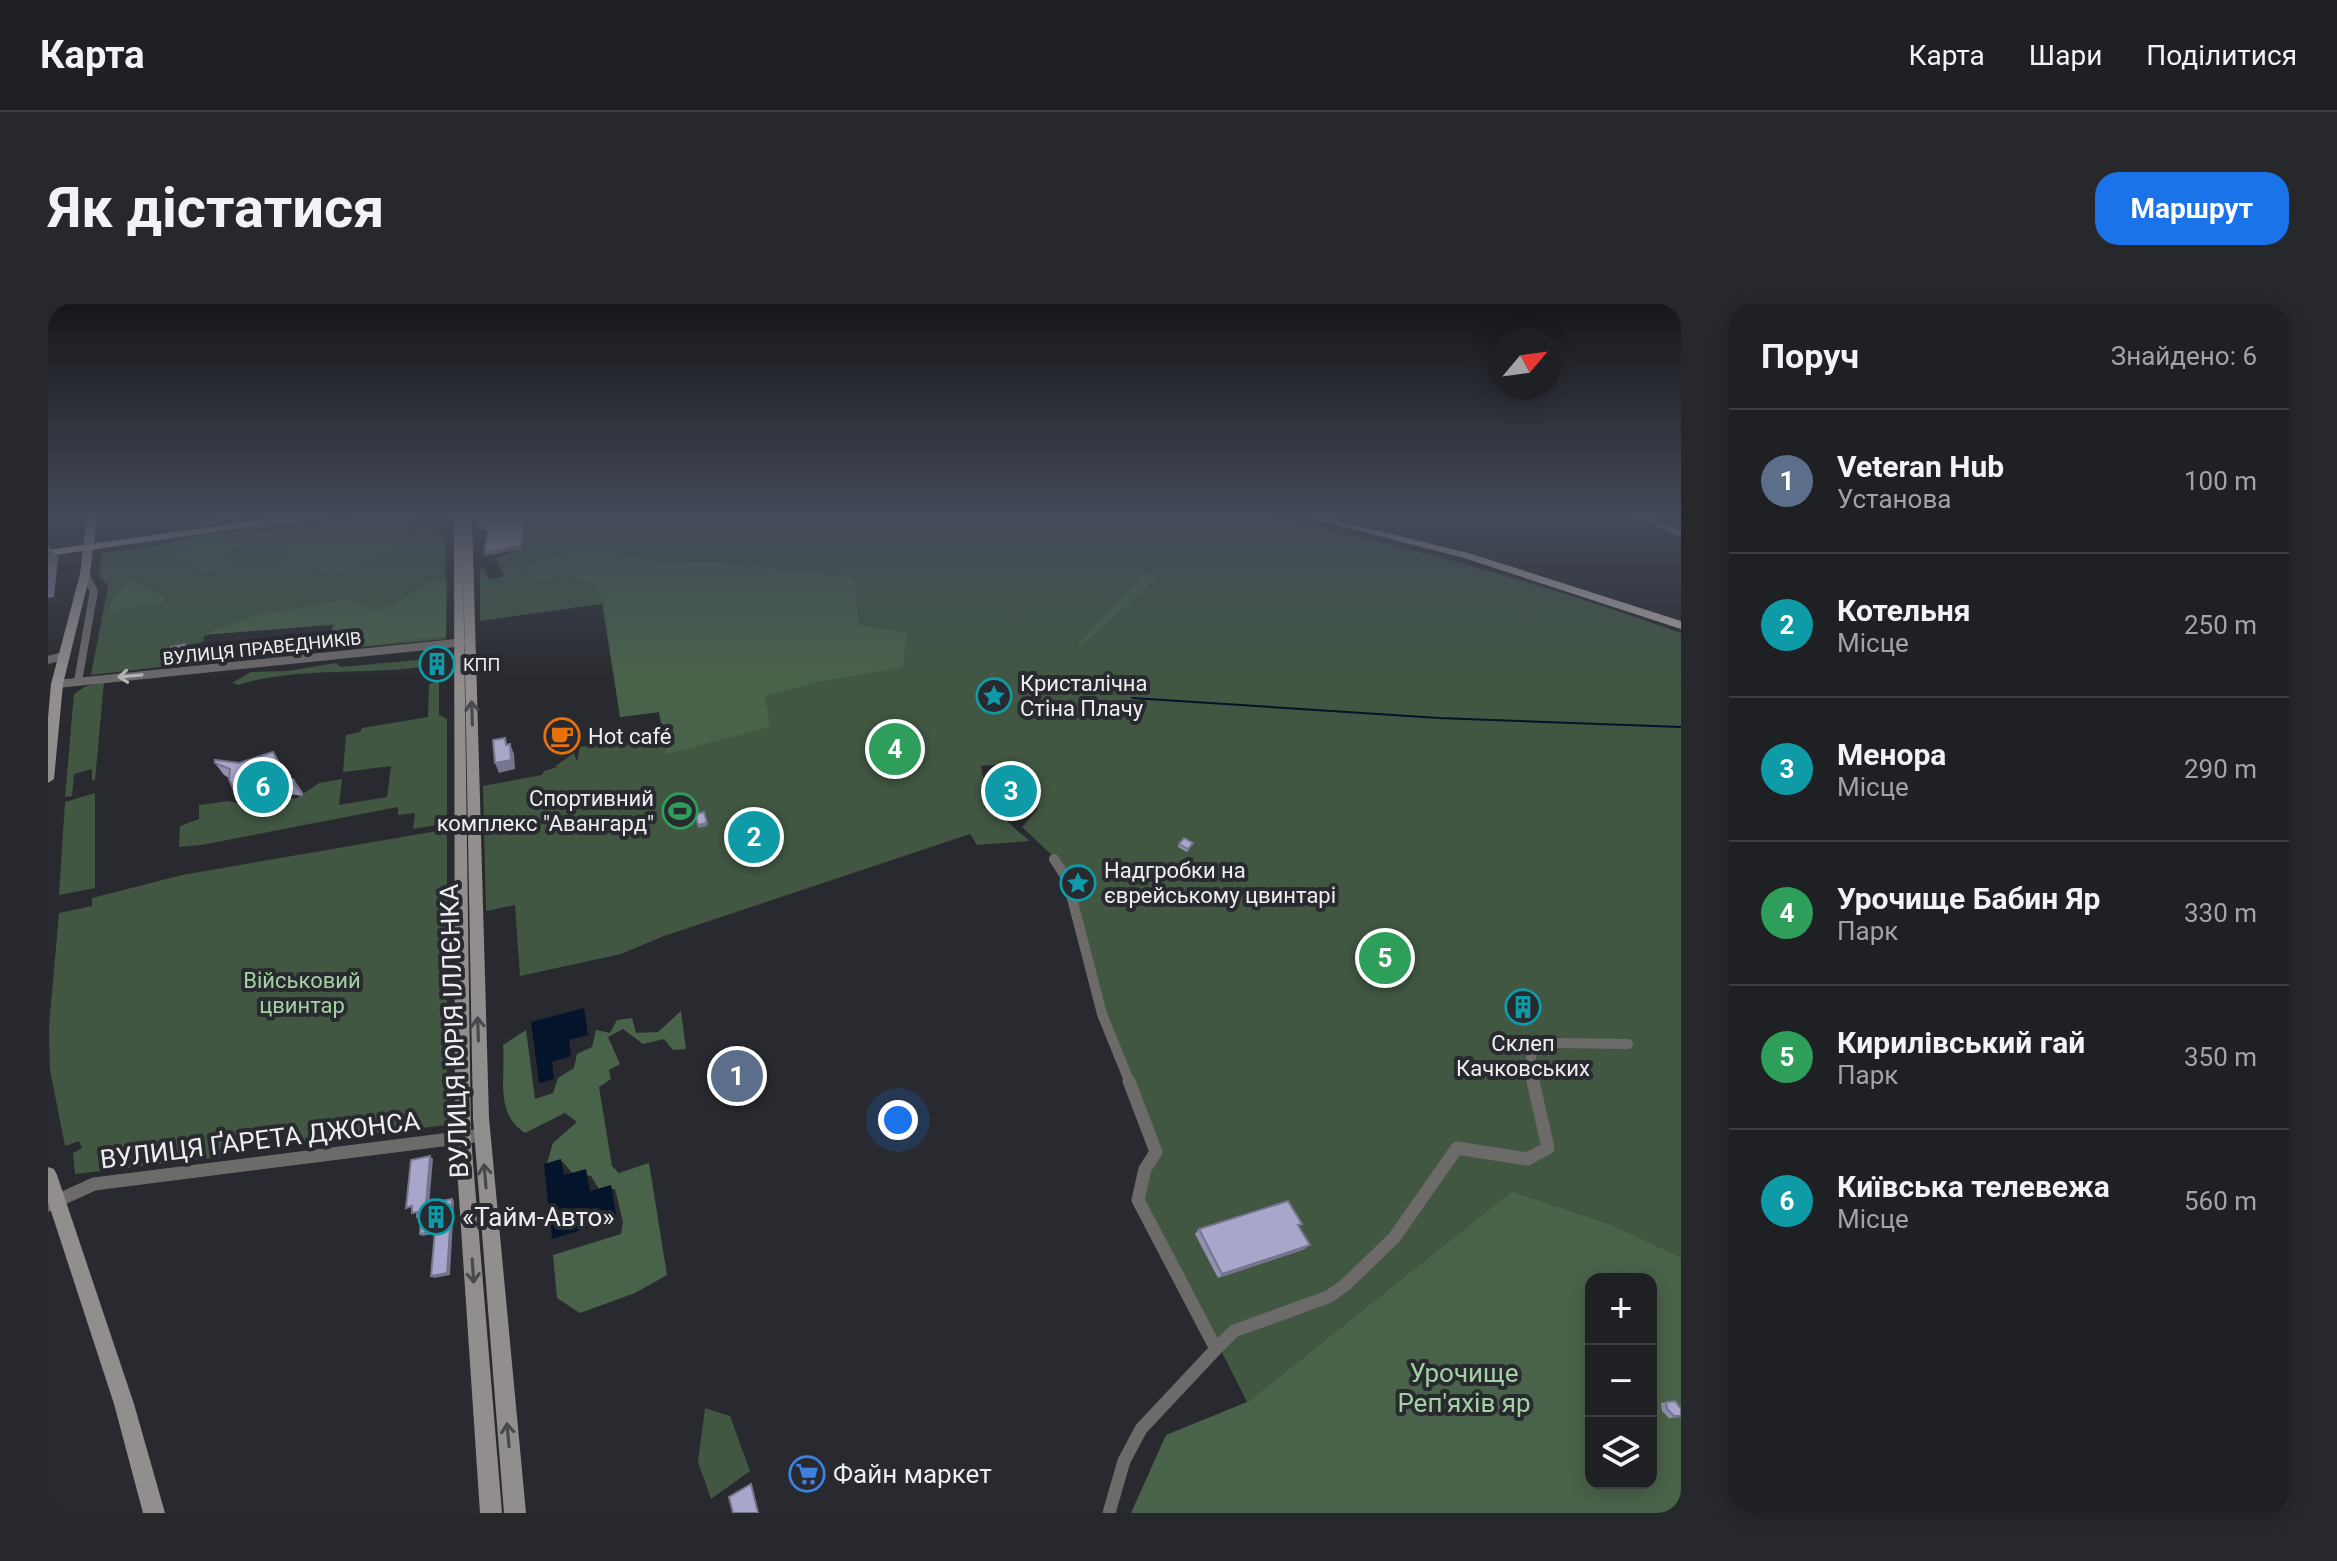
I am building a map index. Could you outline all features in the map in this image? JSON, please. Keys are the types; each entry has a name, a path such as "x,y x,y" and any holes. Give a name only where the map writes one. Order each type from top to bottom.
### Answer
{"main road":[{"name":"ВУЛИЦЯ ЮРІЯ ІЛЛЄНКА","path":"461,573 473,1136 491,1513"},
{"name":"ВУЛИЦЯ ЮРІЯ ІЛЛЄНКА","path":"464,642 466,573"},
{"path":"1522,573 1681,625"},
{"path":"1549,573 1681,618"},
{"path":"48,779 57,684 85,574"},
{"name":"ВУЛИЦЯ ЮРІЯ ІЛЛЄНКА","path":"473,1136 515,1513"},
{"path":"48,1175 52,1202 124,1404 154,1513"}],"street":[{"path":"78,681 94,591 85,574"},
{"name":"ВУЛИЦЯ ПРАВЕДНИКІВ","path":"57,684 464,642"},
{"path":"48,660 63,656"},
{"path":"1054,859 1067,879 1102,1014 1156,1152 1145,1169 1138,1200 1216,1349"},
{"path":"1109,1513 1124,1461 1141,1429 1234,1331 1328,1297 1344,1286 1394,1238 1457,1148 1470,1145 1526,1161 1539,1158 1548,1148 1530,1068 1532,1049 1544,1043 1608,1048 1628,1044"},
{"name":"ВУЛИЦЯ ҐАРЕТА ДЖОНСА","path":"52,1202 94,1184 473,1136"}],"green space":[{"path":"99,573 445,573 446,639 302,653 305,642 329,639 333,625 212,634 204,636 203,642 167,649 168,666 91,675 108,586"},
{"path":"480,573 486,573 490,580 504,576 503,573 1496,573 1681,633 1681,1257 1610,1224 1512,1191 1247,1402 1144,1198 1147,1171 1159,1151 1105,1015 1057,860 1022,827 1038,809 1019,790 1009,764 981,766 983,778 997,809 1030,841 977,845 970,834 664,936 621,954 520,976 515,905 486,911 483,786 542,775 544,771 561,766 554,767 574,753 577,762 580,747 663,733 659,712 620,717 602,604 480,621"},
{"path":"530,573 819,573 854,577 859,625 907,633 903,667 817,682 765,696 770,727 667,754 659,712 620,717 604,604 595,584 568,577 541,581"},
{"path":"1145,573 1155,576 1156,580 1082,645 1078,644"},
{"path":"131,578 166,598 165,602 108,612 111,601"},
{"path":"447,580 446,636 304,652 307,643 330,640 335,624 203,635 257,615 351,599 369,609 386,608 428,583"},
{"path":"428,659 421,667 305,674 259,679 238,685 232,683 251,672 288,671 336,663 341,667"},
{"name":"Військовий цвинтар","path":"439,681 439,715 447,719 447,1125 285,1144 286,1135 280,1128 261,1129 249,1132 239,1140 228,1156 75,1174 73,1153 82,1148 79,1141 65,1146 50,1070 49,1027 59,913 92,906 92,898 182,875 443,830 442,824 413,829 415,813 398,815 398,807 179,847 180,826 199,819 199,805 229,801 249,806 297,798 319,783 342,779 339,805 387,797 391,766 343,772 346,735 360,732 362,728 428,717 429,684"},
{"path":"104,682 95,780 92,781 92,769 74,774 72,796 65,797 74,694 86,686"},
{"path":"95,793 95,888 59,895 65,802"},
{"path":"681,1011 686,1049 673,1050 664,1039 643,1044 623,1029 608,1037 620,1064 609,1070 611,1079 599,1087 612,1166 619,1173 649,1163 667,1275 635,1293 580,1313 557,1298 553,1255 621,1234 623,1222 615,1189 599,1189 591,1176 573,1174 563,1162 547,1163 553,1143 577,1122 565,1113 525,1133 515,1125 505,1105 503,1045 526,1030 535,1099 553,1093 558,1078 574,1068 577,1054 592,1047 596,1030 610,1033 617,1020 632,1018 636,1033 658,1032"},
{"name":"Урочище Реп'яхів яр","path":"1512,1191 1610,1224 1681,1257 1681,1513 1131,1513 1166,1435 1247,1402"},
{"path":"705,1408 730,1416 750,1471 711,1499 698,1462"}],"water":[{"path":"584,1008 588,1035 569,1040 571,1056 552,1062 554,1079 539,1083 531,1022"},
{"path":"561,1159 564,1175 586,1169 590,1191 611,1185 617,1219 552,1239 544,1164"}],"building":[{"path":"185,644 185,654 172,658 171,647"},
{"name":"КПП","path":"441,655 441,667 431,669 431,657"},
{"path":"505,738 506,745 510,744 511,760 495,763 493,740"},
{"path":"273,752 279,763 277,774 294,780 293,784 269,780 235,793 229,779 230,769 215,763 215,760 239,763"},
{"path":"704,812 707,823 698,825 695,814"},
{"path":"1184,838 1193,843 1188,849 1179,844"},
{"name":"«Тайм-Авто»","path":"430,1156 426,1204 452,1199 447,1273 431,1276 435,1231 420,1234 421,1216 417,1217 417,1212 412,1213 412,1206 406,1208 411,1160"},
{"path":"1288,1201 1310,1245 1222,1274 1199,1229"},
{"path":"1675,1401 1681,1409 1681,1416 1674,1416 1667,1409 1666,1402"},
{"path":"751,1484 758,1513 733,1513 729,1497"}],"waterway":[{"path":"1132,698 1439,718 1681,727"}],"place":[{"name":"КПП","path":"437,664"},
{"name":"Кристалічна Стіна Плачу","path":"994,696"},
{"name":"Hot café","path":"562,736"},
{"name":"Урочище Бабин Яр","path":"895,749"},
{"name":"Київська телевежа","path":"263,787"},
{"name":"Менора","path":"1011,791"},
{"name":"Спортивний комплекс \"Авангард\"","path":"680,811"},
{"name":"Котельня","path":"754,837"},
{"name":"Надгробки на єврейському цвинтарі","path":"1078,883"},
{"name":"Кирилівський гай","path":"1385,958"},
{"name":"Склеп Качковських","path":"1523,1007"},
{"name":"Veteran Hub","path":"737,1076"},
{"name":"«Тайм-Авто»","path":"436,1217"},
{"name":"Файн маркет","path":"807,1474"}]}
